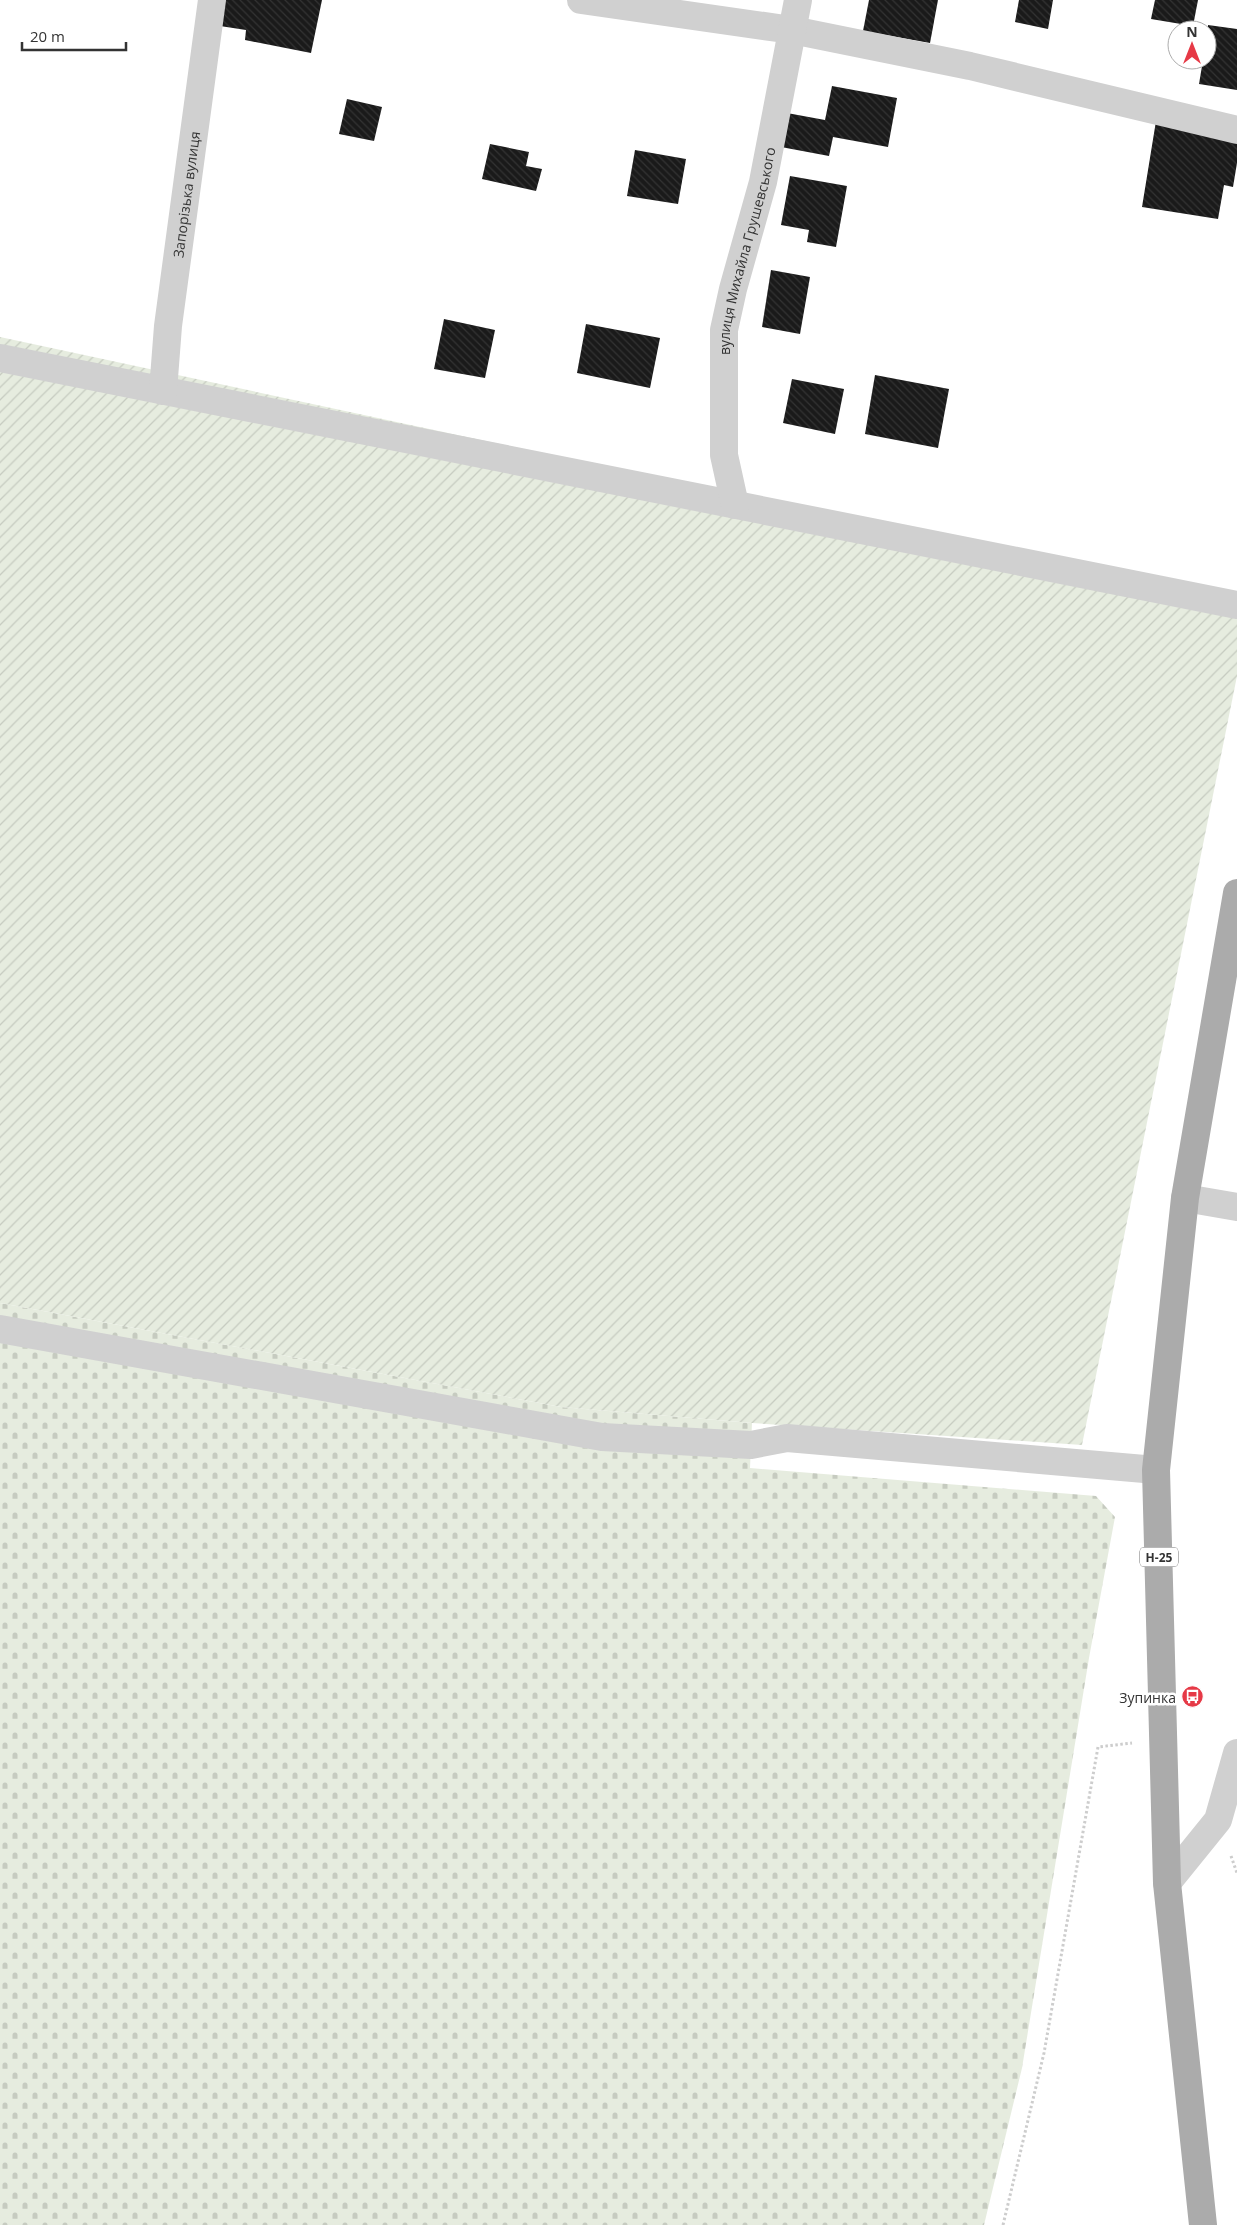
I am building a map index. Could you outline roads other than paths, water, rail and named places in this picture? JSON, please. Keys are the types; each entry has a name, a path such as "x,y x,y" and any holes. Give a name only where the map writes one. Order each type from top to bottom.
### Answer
{"main road":[{"name":"Н-25","path":"1203,2225 1167,1883 1156,1470 1184,1198 1237,892"}],"street":[{"name":"Запорізька вулиця","path":"164,391 168,326 212,0"},
{"path":"581,0 792,30 970,66 1237,130"},
{"name":"вулиця Михайла Грушевського","path":"735,505 724,455 724,330 733,289 763,182 798,0"},
{"path":"0,358 1237,605"},
{"path":"1184,1198 1237,1207"},
{"path":"0,1329 602,1437 751,1445 787,1438 1156,1470"},
{"path":"1167,1883 1218,1820 1237,1754"}],"place":[{"name":"Зупинка","path":"1192,1697"}]}
